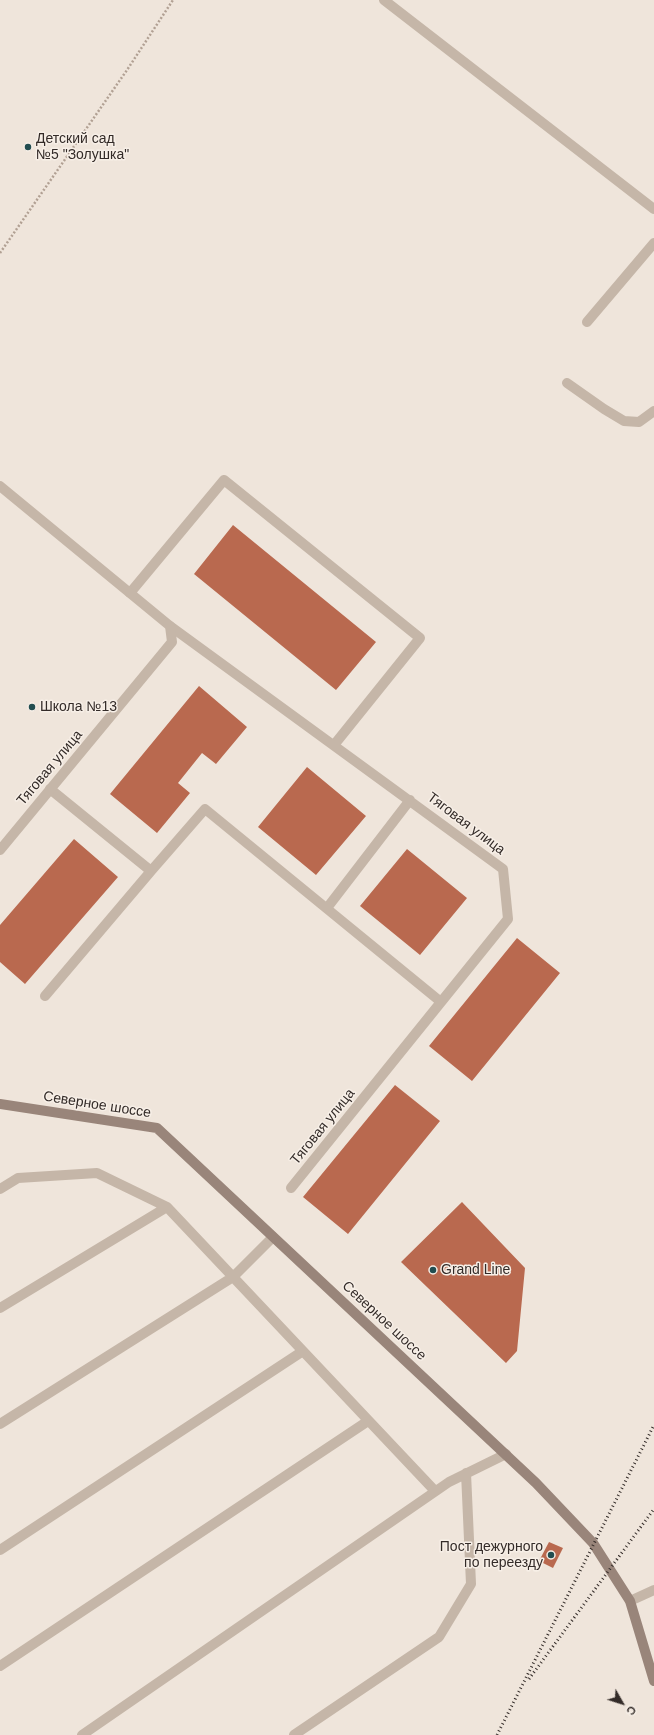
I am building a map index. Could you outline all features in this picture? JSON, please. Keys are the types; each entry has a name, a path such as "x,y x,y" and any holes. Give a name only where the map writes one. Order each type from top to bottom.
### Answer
{"main road":[{"name":"Северное шоссе","path":"0,1104 156,1128 506,1454 536,1483 593,1544 630,1602 654,1681"}],"street":[{"path":"384,0 654,209"},
{"path":"587,322 654,242"},
{"path":"567,383 624,421 639,422 654,411"},
{"path":"130,593 224,480 420,638 334,745"},
{"name":"Тяговая улица","path":"0,486 170,626 503,869 508,919 291,1188"},
{"name":"Тяговая улица","path":"0,850 172,642 170,626"},
{"path":"50,789 151,871"},
{"path":"327,908 410,800"},
{"path":"45,996 205,809 441,1002"},
{"path":"0,1190 18,1178 97,1173 167,1207 435,1491"},
{"path":"0,1308 167,1207"},
{"path":"0,1424 233,1277 273,1237"},
{"path":"0,1550 303,1351"},
{"path":"0,1666 368,1420"},
{"path":"82,1735 448,1482 506,1454"},
{"path":"294,1735 439,1637 471,1584 466,1473"},
{"path":"630,1602 654,1590"}],"path":[{"path":"0,253 127,70 173,0"}],"building":[{"path":"233,525 376,642 336,690 194,574"},
{"path":"199,686 247,727 216,764 202,753 178,783 190,793 157,833 110,794"},
{"path":"307,767 366,816 316,875 258,827"},
{"path":"74,839 118,877 25,984 0,962 0,925"},
{"path":"407,849 467,898 420,955 360,906"},
{"path":"517,938 560,973 472,1081 429,1046"},
{"path":"395,1085 440,1121 348,1234 303,1197"},
{"path":"462,1202 525,1268 517,1351 506,1363 401,1262"},
{"name":"Пост дежурного по переезду","path":"549,1542 563,1548 553,1568 539,1561"}],"railway":[{"path":"497,1735 654,1425"},
{"path":"529,1679 654,1509"}],"place":[{"name":"Детский сад №5 \"Золушка\"","path":"28,147"},
{"name":"Школа №13","path":"32,707"},
{"name":"Grand Line","path":"433,1270"},
{"name":"Пост дежурного по переезду","path":"551,1555"}]}
